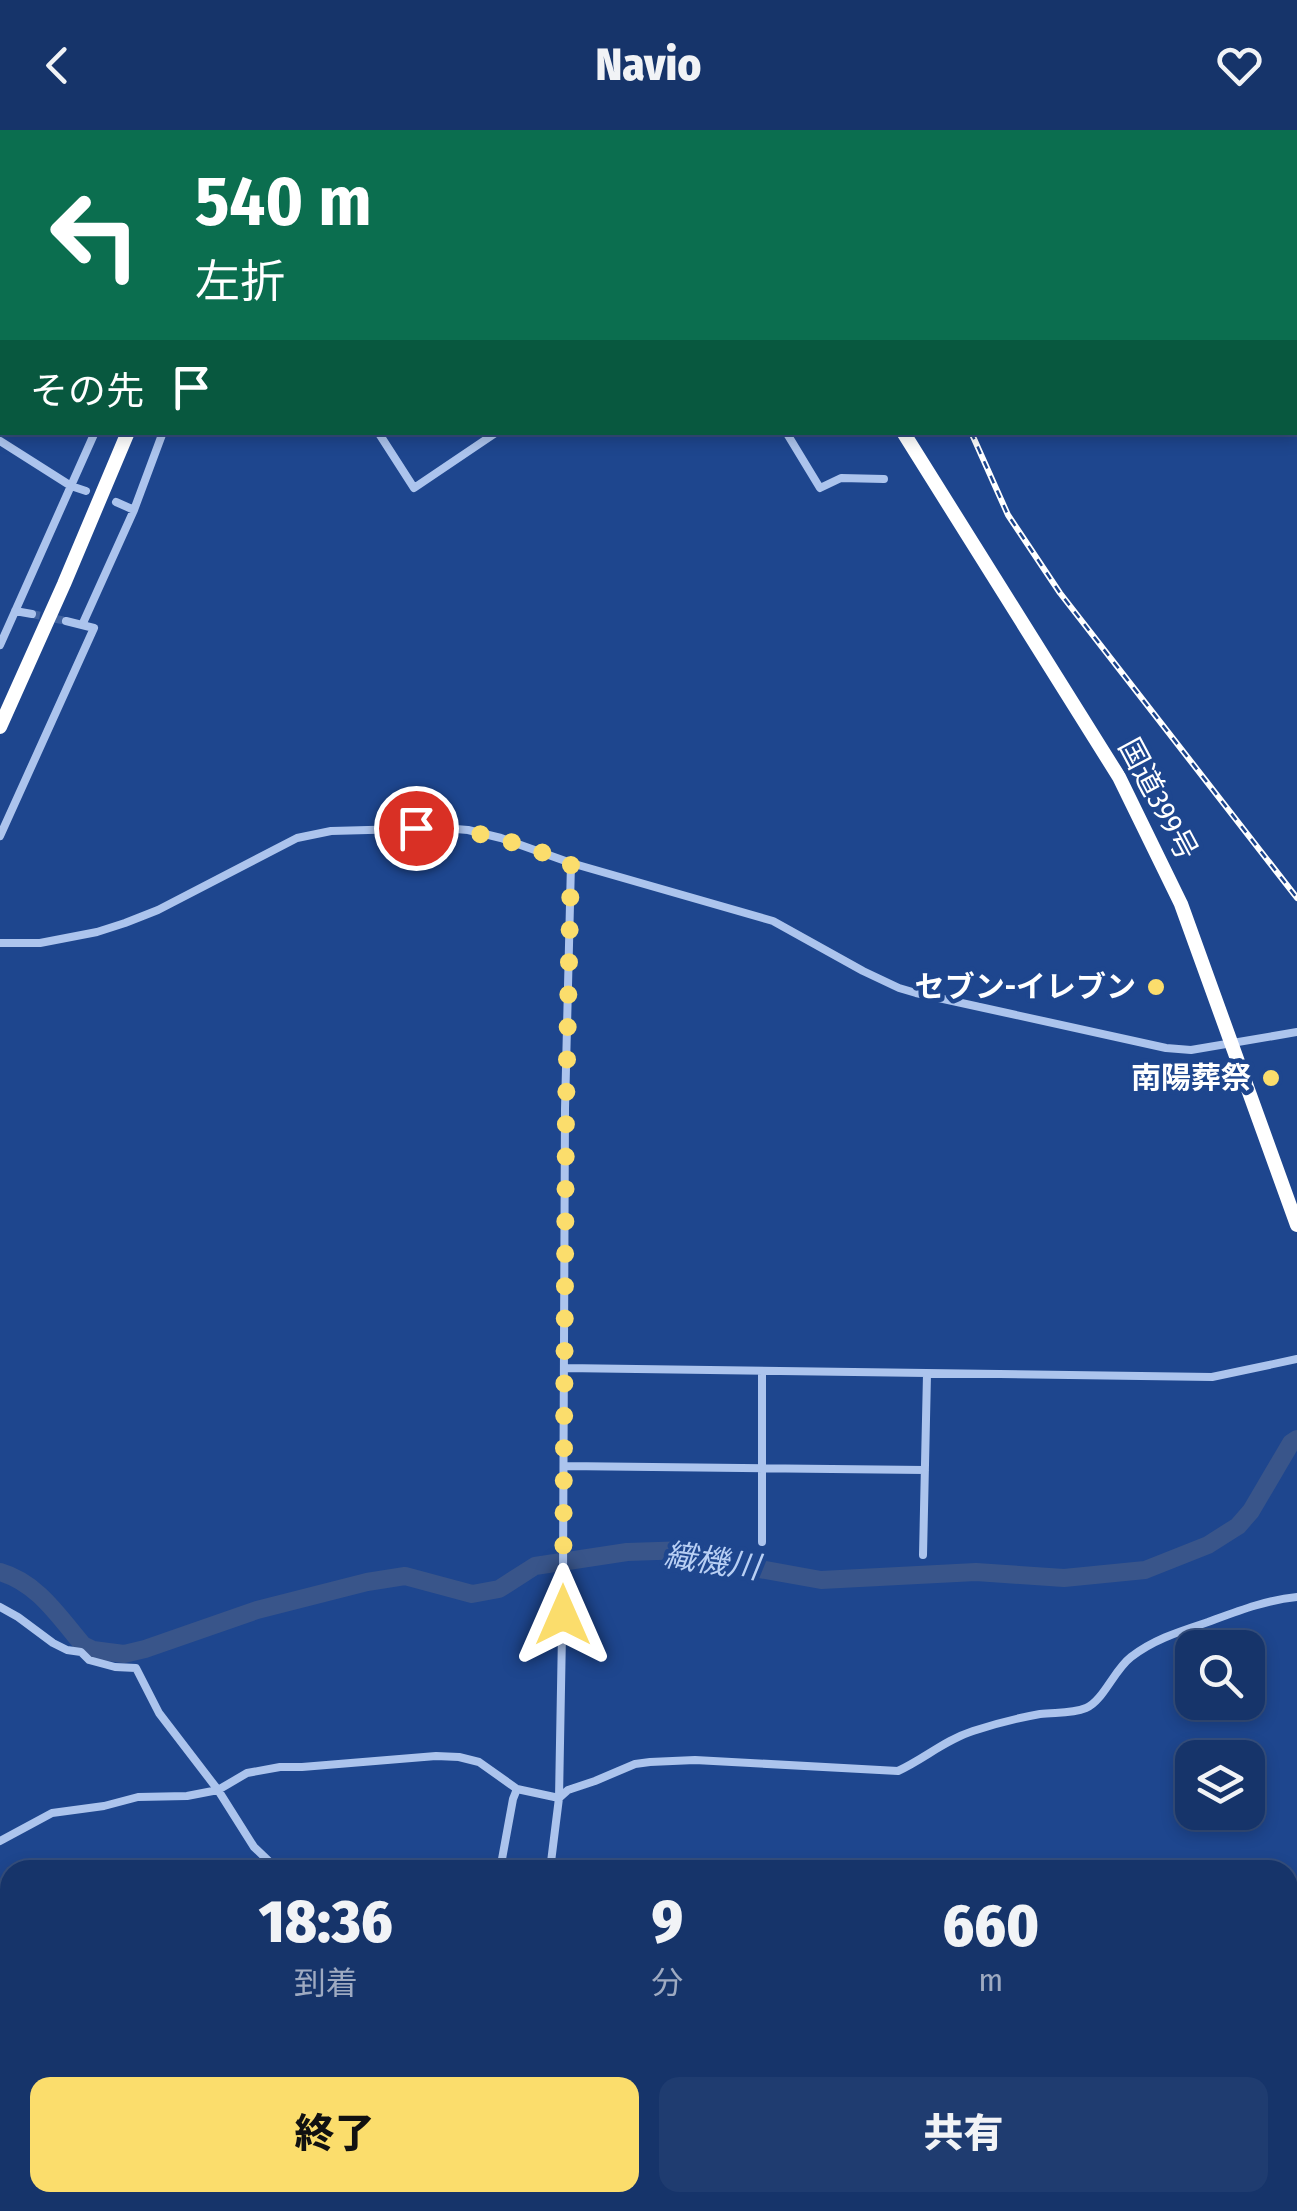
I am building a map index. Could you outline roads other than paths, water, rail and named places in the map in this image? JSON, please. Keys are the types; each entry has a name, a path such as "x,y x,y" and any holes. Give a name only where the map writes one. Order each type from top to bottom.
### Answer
{"highway":[{"path":"0,727 127,435"},
{"name":"国道399号","path":"905,435 1119,777 1181,904 1297,1225"}],"street":[{"path":"0,645 95,435"},
{"path":"83,623 163,435"},
{"path":"380,435 414,488 493,435"},
{"path":"788,435 820,488 841,478 884,479"},
{"path":"0,440 71,486 86,491"},
{"path":"116,502 134,510"},
{"path":"15,611 32,614"},
{"path":"0,836 94,628 66,621"},
{"path":"0,943 40,943 126,923 297,838 331,831 468,830 773,920 863,971 916,993 1166,1048 1191,1050 1297,1032"},
{"path":"551,1860 559,1798 571,863"},
{"path":"564,1368 1212,1377 1297,1359"},
{"path":"762,1372 762,1542"},
{"path":"924,1555 928,1374"},
{"path":"564,1466 925,1470"},
{"path":"559,1798 568,1790 634,1764 650,1762 694,1760 898,1771 970,1732 1090,1706 1116,1669 1162,1638 1271,1600 1297,1596"},
{"path":"0,1607 53,1643 81,1652 89,1660 136,1668 159,1713 218,1790 254,1847 268,1860"},
{"path":"0,1841 52,1814 138,1796 187,1796 218,1790 246,1773 280,1767 459,1757 478,1762 517,1789 559,1798"},
{"path":"502,1860 517,1789"}],"waterway":[{"name":"織機川","path":"0,1572 37,1593 83,1645 124,1654 257,1610 367,1582 405,1576 472,1594 499,1589 535,1566 627,1552 688,1550 737,1565 821,1580 976,1572 1064,1578 1145,1570 1208,1545 1238,1526 1297,1439"}],"tunnel":[{"path":"32,614 66,621"}],"railway":[{"path":"972,435 1008,515 1060,593 1297,898"}],"place":[{"name":"セブン-イレブン","path":"1156,987"},
{"name":"南陽葬祭","path":"1271,1078"}]}
